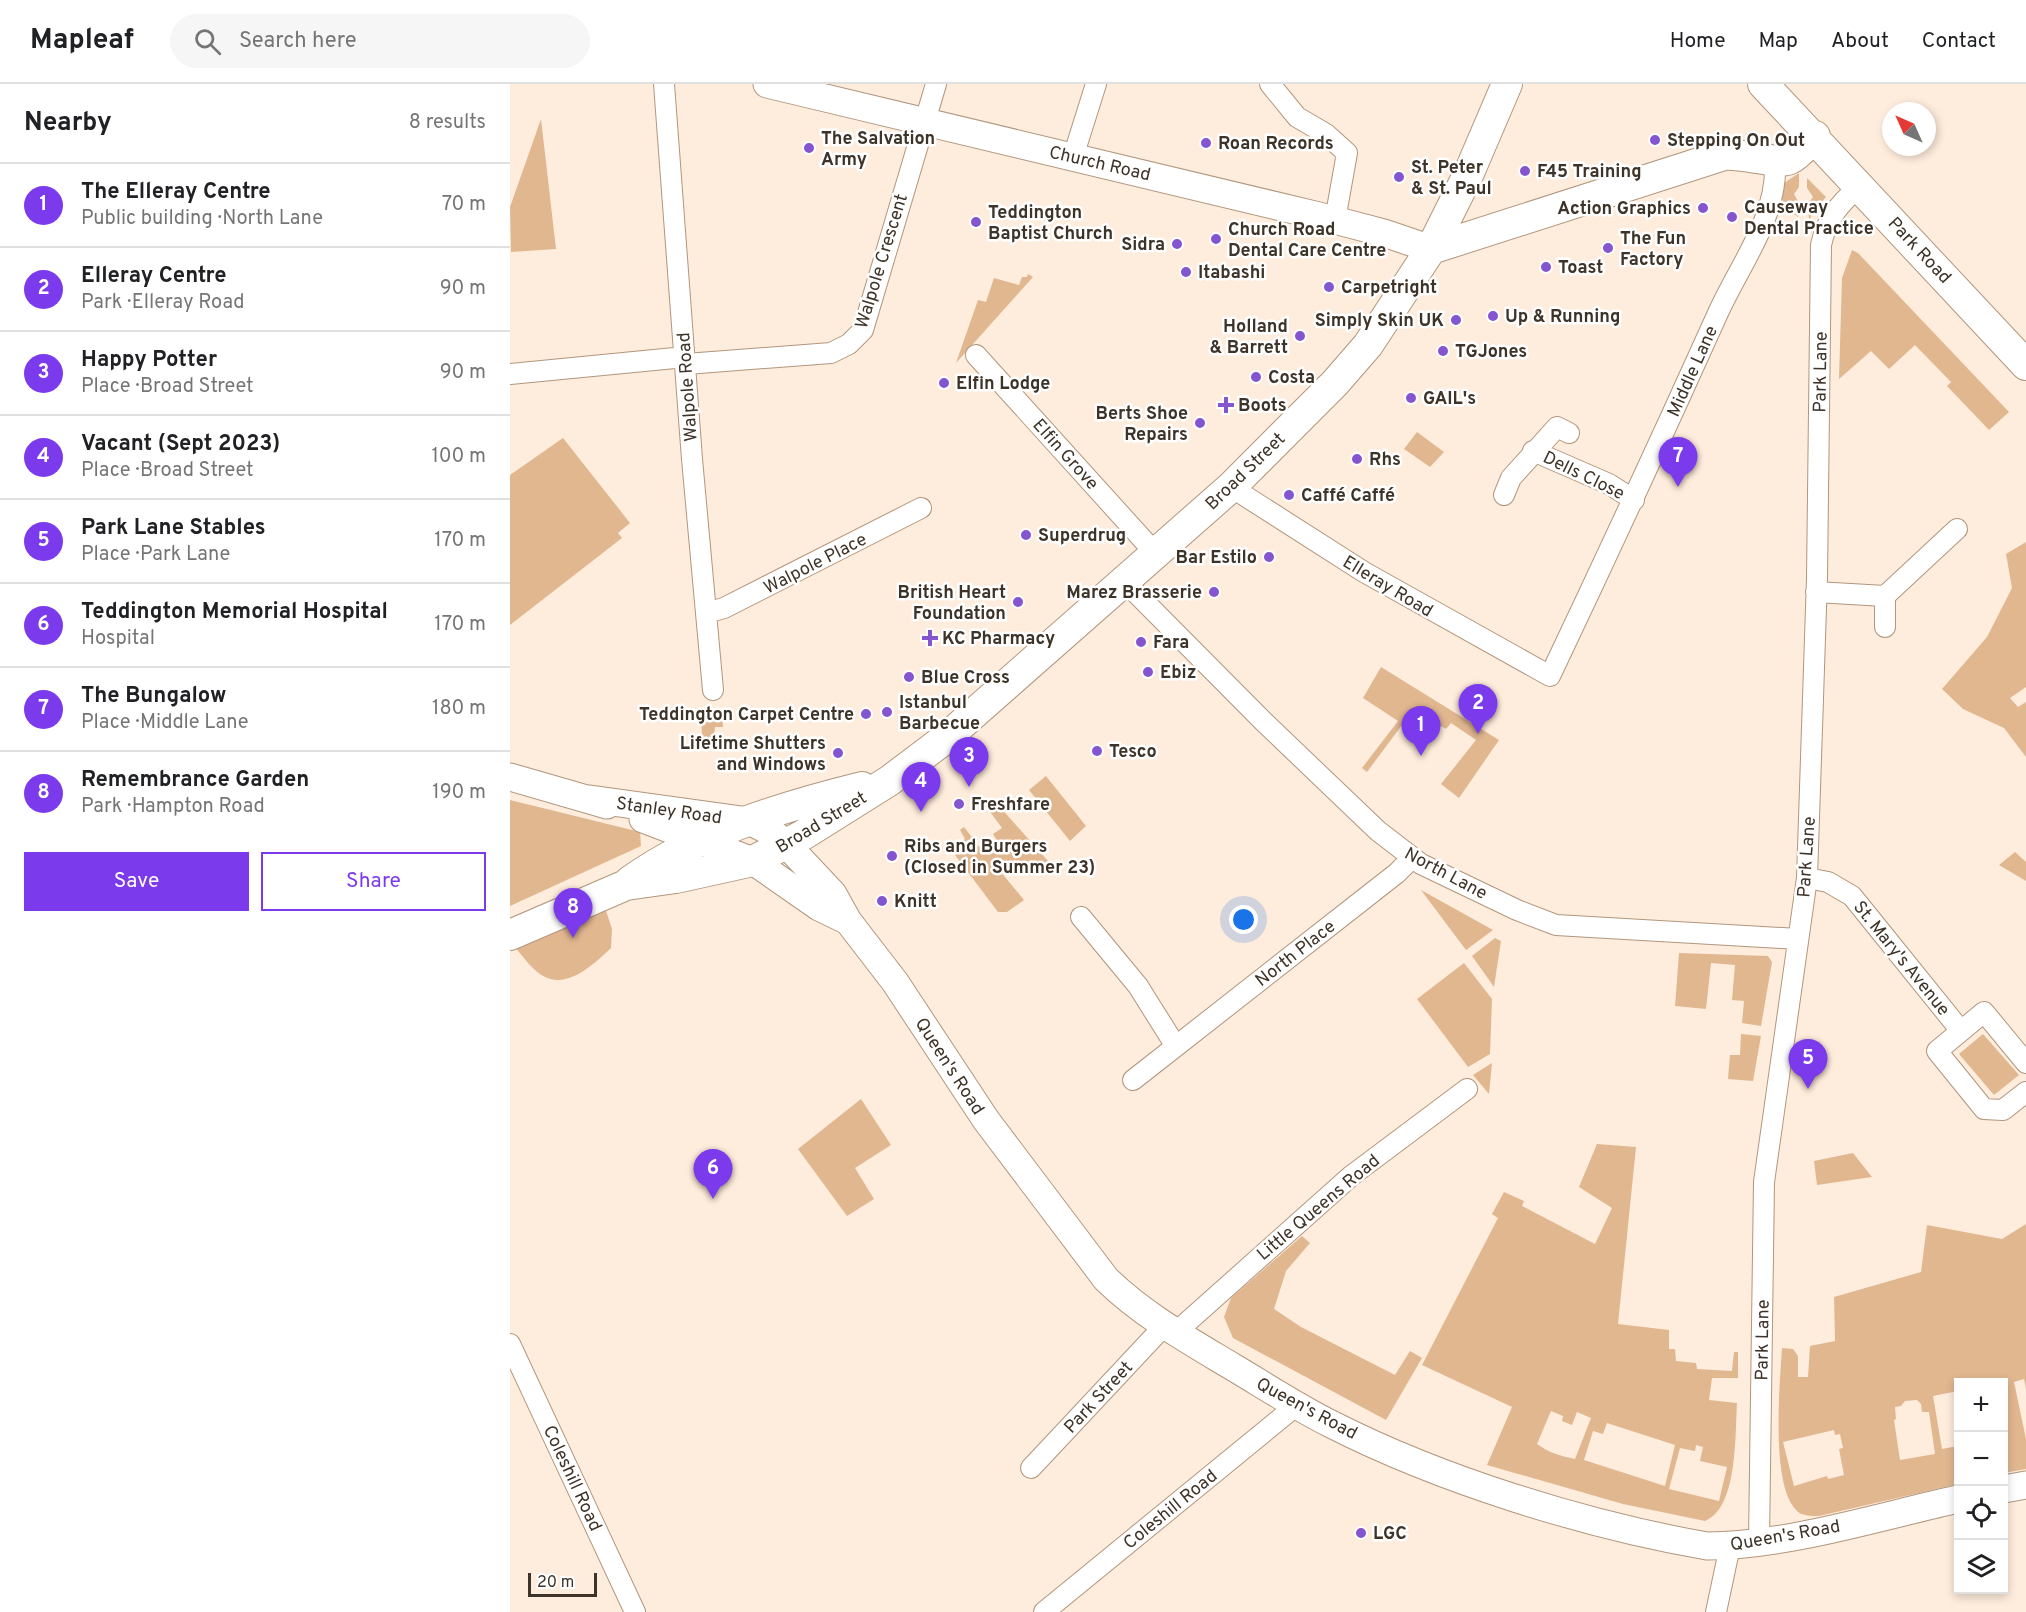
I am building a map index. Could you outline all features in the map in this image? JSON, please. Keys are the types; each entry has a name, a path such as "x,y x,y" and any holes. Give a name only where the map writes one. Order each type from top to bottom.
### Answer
{"main road":[{"name":"Church Road","path":"767,84 1335,220 1431,249"},
{"name":"Broad Street","path":"626,885 676,878 753,861 786,844 889,781 946,738 1231,487 1335,383 1368,345 1431,249 1468,175 1507,84"},
{"name":"Park Road","path":"1763,84 1815,136 2026,365"},
{"path":"1431,249 1724,155 1741,154 1775,162 1790,159 1815,136"},
{"name":"Stanley Road","path":"510,777 590,799 753,861"},
{"name":"Broad Street","path":"626,885 666,857 699,840 748,821 826,796 889,781"},
{"name":"Stanley Road","path":"590,799 748,821 773,833 786,844"},
{"name":"Queen's Road","path":"786,844 828,887 848,921 895,982 986,1120 1079,1246 1123,1296 1170,1329 1297,1405 1383,1447 1532,1503 1692,1543 1730,1546 1811,1533 1954,1499"},
{"name":"Queen's Road","path":"753,861 819,907 848,921"},
{"path":"510,935 626,885"},
{"path":"2008,1488 2026,1485"}],"street":[{"name":"Walpole Road","path":"664,84 713,690"},
{"name":"Walpole Crescent","path":"510,374 686,360 831,352 849,344 863,330 936,84"},
{"path":"1073,157 1096,84"},
{"path":"1270,84 1297,117 1326,134 1347,153 1335,220"},
{"name":"Middle Lane","path":"1550,676 1634,500 1724,299 1769,212 1776,189 1775,162"},
{"name":"Park Lane","path":"1759,1540 1764,1182 1807,878 1816,592 1821,245 1826,224 1831,216 1860,185"},
{"name":"Elfin Grove","path":"976,355 1156,554"},
{"name":"Dells Close","path":"1504,495 1511,478 1533,450 1557,427 1569,433"},
{"name":"Dells Close","path":"1533,450 1609,484 1634,500"},
{"name":"Elleray Road","path":"1231,487 1364,572 1550,676"},
{"name":"Walpole Place","path":"706,613 724,608 921,508"},
{"path":"1816,592 1885,596 1957,529"},
{"name":"North Lane","path":"1125,582 1285,743 1378,831 1412,858 1517,910 1556,924 1798,939"},
{"path":"1885,596 1885,627"},
{"name":"North Place","path":"1132,1080 1379,888 1412,858"},
{"name":"St. Mary's Avenue","path":"1807,878 1828,882 1851,896 1961,1031"},
{"path":"1081,917 1138,986 1175,1045"},
{"name":"St. Mary's Avenue","path":"2026,1063 1984,1012 1937,1051 1984,1109 2003,1110 2026,1092"},
{"name":"Little Queens Road","path":"1170,1329 1351,1176 1467,1089"},
{"name":"Park Street","path":"1031,1468 1170,1329"},
{"name":"Coleshill Road","path":"510,1344 635,1612"},
{"name":"Coleshill Road","path":"1044,1612 1297,1405"},
{"path":"1716,1612 1730,1546"}],"shaded area":[{"path":"541,119 556,249 511,252 510,207"},
{"path":"1799,173 1799,187 1794,194 1800,205 1798,217 1785,208 1780,194 1784,183"},
{"path":"1807,178 1826,197 1812,214 1809,222 1808,204 1813,197 1807,188"},
{"path":"1852,250 1858,253 2009,412 1989,430 1947,386 1951,382 1915,345 1889,369 1871,351 1839,379 1842,278"},
{"path":"1028,274 1033,277 956,363 978,300 986,302 994,278 1019,285 1022,277 1027,277"},
{"path":"1417,432 1444,452 1430,467 1404,449"},
{"path":"563,438 630,523 618,533 622,538 510,625 510,475"},
{"path":"2026,542 2026,687 2010,698 2018,707 2026,702 2026,757 2004,728 1963,709 1942,689 1987,637 2012,588 2006,554"},
{"path":"1381,667 1499,740 1459,798 1441,784 1476,740 1451,723 1446,729 1439,725 1429,738 1412,725 1408,729 1402,725 1367,772 1362,768 1398,721 1363,698"},
{"path":"722,711 723,727 715,727 714,737 702,737 701,712"},
{"path":"1046,776 1086,826 1070,841 1029,790"},
{"path":"510,800 640,832 641,846 510,906"},
{"path":"994,804 999,806 1048,861 1030,876 1015,860 1000,871 1024,900 1007,912 998,912 955,855 962,850 957,845 965,839 960,830 964,827 981,849 996,839 993,834 1002,828 988,809"},
{"path":"2015,852 2026,862 2026,881 1999,865"},
{"path":"1421,890 1493,930 1466,950"},
{"path":"605,908 612,929 611,948 590,966 572,977 554,980 545,977 532,968 515,947"},
{"path":"1495,938 1501,941 1494,987 1472,956"},
{"path":"1679,953 1768,956 1772,962 1761,1026 1742,1023 1744,1001 1732,1000 1735,965 1711,963 1706,1009 1675,1006"},
{"path":"1464,963 1492,999 1490,1054 1468,1067 1417,999"},
{"path":"1741,1034 1761,1036 1753,1081 1728,1079 1730,1055 1740,1055"},
{"path":"1983,1034 2019,1075 1994,1095 1959,1054"},
{"path":"1492,1063 1489,1094 1473,1075"},
{"path":"861,1099 891,1145 855,1168 874,1199 847,1216 798,1149"},
{"path":"1597,1144 1636,1147 1618,1324 1669,1330 1669,1349 1675,1349 1676,1361 1696,1363 1697,1369 1732,1371 1734,1352 1738,1352 1738,1378 1712,1378 1709,1400 1737,1403 1736,1433 1733,1469 1724,1501 1716,1513 1705,1521 1623,1504 1487,1465 1512,1407 1422,1365 1498,1218 1492,1214 1504,1192 1524,1201 1522,1206 1595,1244 1612,1208 1579,1187","holes":["1551,1411 1563,1416 1562,1421 1572,1425 1577,1412 1591,1418 1575,1459 1555,1454 1537,1444","1607,1423 1675,1445 1665,1486 1584,1460 1593,1431 1603,1434","1696,1445 1703,1447 1700,1461 1727,1467 1719,1501 1669,1489 1680,1448 1695,1451"]},
{"path":"1853,1153 1872,1177 1817,1185 1814,1161"},
{"path":"2026,1224 2026,1389 2024,1379 2014,1382 2026,1439 2026,1469 2008,1472 2008,1378 1954,1378 1954,1392 1933,1396 1942,1449 1954,1447 1954,1485 1819,1516 1799,1513 1789,1498 1783,1480 1780,1458 1779,1409 1782,1348 1793,1349 1798,1356 1798,1377 1808,1377 1810,1346 1835,1341 1834,1297 1921,1272 1927,1225 2002,1239","holes":["1917,1400 1921,1404 1922,1412 1929,1412 1935,1454 1900,1460 1894,1420 1896,1419 1895,1407 1901,1406 1905,1401","1834,1430 1835,1435 1840,1434 1843,1448 1839,1449 1844,1475 1828,1479 1827,1476 1794,1486 1783,1442"]},
{"path":"1302,1236 1310,1243 1286,1271 1274,1309 1301,1327 1395,1375 1410,1351 1422,1358 1386,1420 1233,1338 1224,1317 1231,1298"}],"place":[{"name":"Stepping On Out","path":"1655,140"},
{"name":"Roan Records","path":"1206,143"},
{"name":"The Salvation Army","path":"809,148"},
{"name":"F45 Training","path":"1525,171"},
{"name":"St. Peter & St. Paul","path":"1399,177"},
{"name":"Action Graphics","path":"1703,208"},
{"name":"Causeway Dental Practice","path":"1732,217"},
{"name":"Teddington Baptist Church","path":"976,222"},
{"name":"Church Road Dental Care Centre","path":"1216,239"},
{"name":"Sidra","path":"1177,244"},
{"name":"The Fun Factory","path":"1608,248"},
{"name":"Toast","path":"1546,267"},
{"name":"Itabashi","path":"1186,272"},
{"name":"Carpetright","path":"1329,287"},
{"name":"Up & Running","path":"1493,316"},
{"name":"Simply Skin UK","path":"1456,320"},
{"name":"Holland & Barrett","path":"1300,336"},
{"name":"TGJones","path":"1443,351"},
{"name":"Costa","path":"1256,377"},
{"name":"Elfin Lodge","path":"944,383"},
{"name":"GAIL's","path":"1411,398"},
{"name":"Boots","path":"1226,405"},
{"name":"Berts Shoe Repairs","path":"1200,423"},
{"name":"Rhs","path":"1357,459"},
{"name":"The Bungalow","path":"1678,487"},
{"name":"Caffé Caffé","path":"1289,495"},
{"name":"Superdrug","path":"1026,535"},
{"name":"Bar Estilo","path":"1269,557"},
{"name":"Marez Brasserie","path":"1214,592"},
{"name":"British Heart Foundation","path":"1018,602"},
{"name":"KC Pharmacy","path":"930,638"},
{"name":"Fara","path":"1141,642"},
{"name":"Ebiz","path":"1148,672"},
{"name":"Blue Cross","path":"909,677"},
{"name":"Istanbul Barbecue","path":"887,712"},
{"name":"Teddington Carpet Centre","path":"866,714"},
{"name":"Elleray Centre","path":"1478,734"},
{"name":"Tesco","path":"1097,751"},
{"name":"Lifetime Shutters and Windows","path":"838,753"},
{"name":"The Elleray Centre","path":"1421,756"},
{"name":"Happy Potter","path":"969,787"},
{"name":"Freshfare","path":"959,804"},
{"name":"Vacant (Sept 2023)","path":"921,812"},
{"name":"Ribs and Burgers (Closed in Summer 23)","path":"892,856"},
{"name":"Knitt","path":"882,901"},
{"name":"Remembrance Garden","path":"573,938"},
{"name":"Park Lane Stables","path":"1808,1089"},
{"name":"Teddington Memorial Hospital","path":"713,1199"},
{"name":"LGC","path":"1361,1533"}]}
